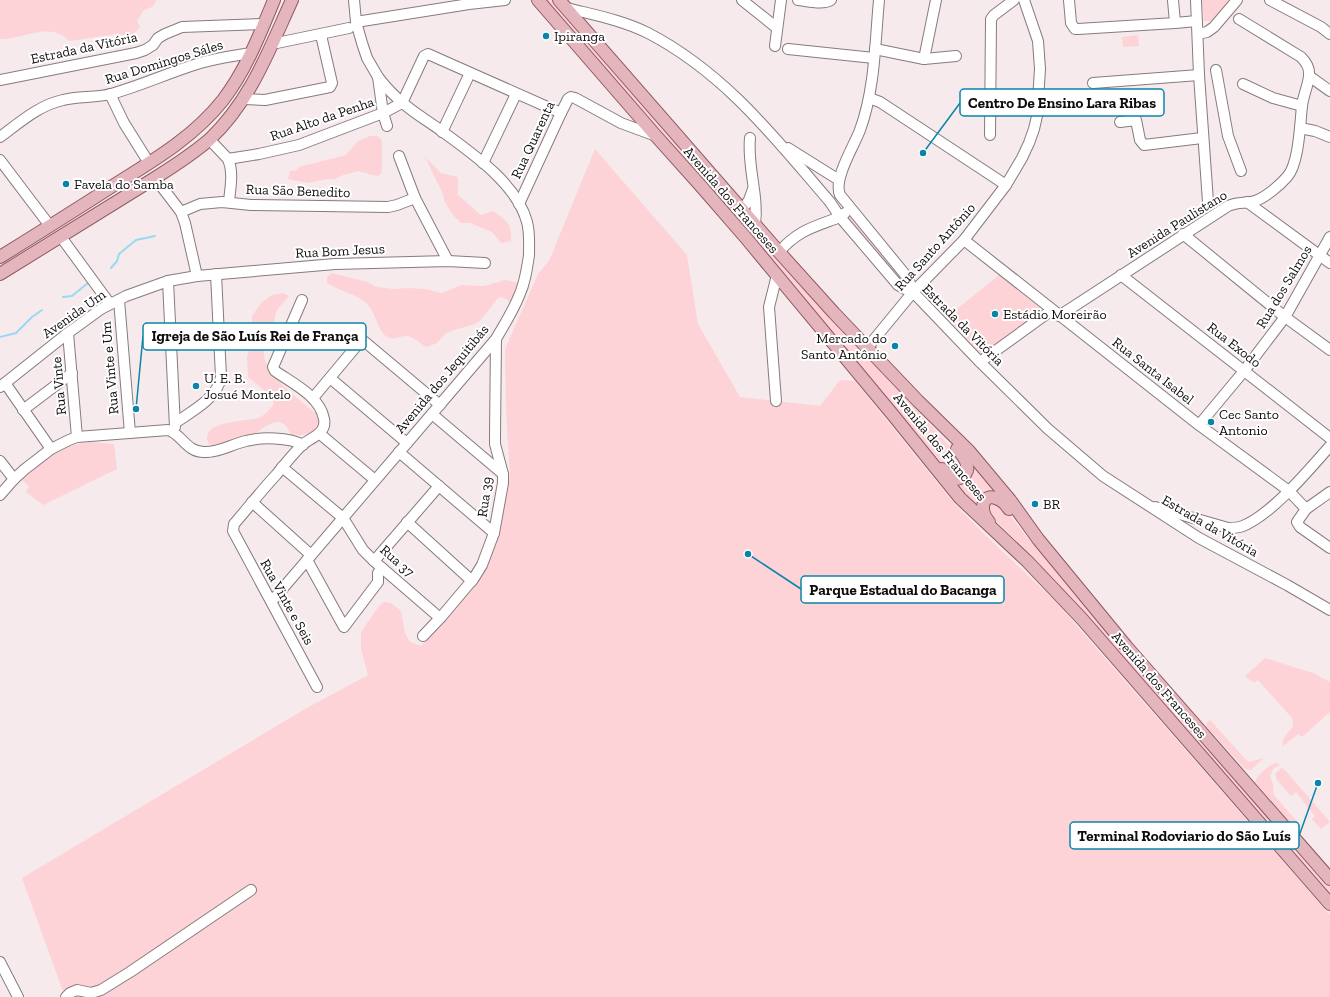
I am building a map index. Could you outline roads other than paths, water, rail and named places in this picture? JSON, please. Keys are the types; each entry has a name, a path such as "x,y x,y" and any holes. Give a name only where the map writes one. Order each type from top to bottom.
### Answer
{"main road":[{"path":"0,257 149,163 187,137 209,116 234,85 251,53 274,0"},
{"path":"0,274 180,162 209,140 222,127 244,99 292,0"},
{"name":"Avenida dos Franceses","path":"538,0 777,275 960,498 1027,561 1082,619 1330,904"},
{"name":"Avenida dos Franceses","path":"563,4 779,252 866,348 968,451 1010,500 1038,539 1126,646 1330,879"},
{"path":"251,53 264,59"},
{"path":"893,415 948,476 957,479 963,476 967,469 965,459 918,401"},
{"path":"1027,561 985,517 982,509 984,501 993,498 1002,501 1038,539"}],"street":[{"path":"354,0 353,25 367,58 378,77 383,114 387,126"},
{"path":"272,44 321,34 353,25 469,4 505,0"},
{"path":"742,0 777,28"},
{"path":"775,46 781,0"},
{"path":"798,0 822,2 828,2 831,0"},
{"path":"879,0 869,98 865,118 839,180 839,191 908,278 914,292"},
{"path":"924,59 936,0"},
{"path":"990,135 991,19 1014,0"},
{"name":"Rua Santo Antônio","path":"866,348 914,292 964,240 1006,185 1022,158 1034,129 1040,85 1038,41 1024,0"},
{"path":"1069,0 1071,23 1075,28 1194,22"},
{"path":"1174,0 1175,23"},
{"path":"1189,0 1198,34 1202,138 1208,202"},
{"path":"1194,22 1196,0"},
{"path":"1198,34 1207,32 1214,27 1237,0"},
{"path":"1270,0 1321,27 1330,34"},
{"name":"Estrada da Vitória","path":"563,4 623,23 647,33 684,54 732,93 756,117 830,202 840,217 898,285 914,292 980,362 1048,429 1072,450 1103,476 1147,506 1199,538 1330,610"},
{"path":"1239,20 1301,57 1306,63 1309,76 1330,91"},
{"name":"Estrada da Vitória","path":"0,80 136,54 153,45 158,38 182,27 264,24"},
{"path":"244,99 265,100 330,86 332,83 321,34"},
{"path":"788,49 874,54 924,59 956,56"},
{"name":"Rua Domingos Sáles","path":"0,137 27,117 62,100 110,94 152,81 196,64 219,58 251,53"},
{"path":"402,103 424,56 428,54 561,113"},
{"path":"1216,70 1228,136 1240,171"},
{"path":"442,132 470,73"},
{"path":"1093,83 1199,75"},
{"name":"Avenida Paulistano","path":"980,362 1055,313 1121,275 1233,203 1255,201 1269,193 1287,177 1294,165 1302,106 1309,76"},
{"name":"Avenida dos Jequitibás","path":"272,601 496,339 520,296 526,279 529,236 528,227 524,213 504,183 483,163 402,103 378,77"},
{"path":"1243,84 1273,98 1302,106"},
{"path":"110,94 124,123 149,163"},
{"path":"483,163 516,94"},
{"name":"Rua Quarenta","path":"519,204 561,113 568,99 572,97 621,123 656,136"},
{"path":"869,98 880,102 1006,185"},
{"name":"Rua Alto da Penha","path":"228,159 299,145 383,114 402,103"},
{"path":"621,123 630,123 634,120 636,113"},
{"path":"1120,122 1135,119 1140,140 1144,144 1202,138"},
{"path":"1300,128 1315,131 1330,137"},
{"path":"750,138 750,153 756,210 755,225"},
{"path":"209,140 228,159 231,171 228,202"},
{"path":"778,141 839,180"},
{"path":"399,156 415,198 448,261"},
{"path":"0,160 50,226"},
{"path":"155,178 181,212 185,223 197,276"},
{"path":"742,210 749,200 753,189"},
{"name":"Rua São Benedito","path":"181,212 200,204 228,202 251,205 388,207 415,198"},
{"path":"1247,202 1330,263"},
{"path":"779,252 788,242 804,231 840,217 851,208"},
{"path":"1183,234 1285,317 1330,350"},
{"path":"61,237 114,302"},
{"name":"Rua dos Salmos","path":"1199,424 1244,371 1285,317 1330,237"},
{"name":"Rua Santa Isabel","path":"964,240 1055,313 1289,491 1306,509"},
{"name":"Rua Bom Jesus","path":"197,276 335,264 448,261 485,263"},
{"path":"175,423 208,399 219,385 221,377 216,274"},
{"path":"776,400 769,307 777,275"},
{"name":"Rua Exodo","path":"1121,275 1330,438"},
{"name":"Avenida Um","path":"2,385 68,333 114,302 168,281 197,276"},
{"path":"168,281 175,434"},
{"path":"302,300 274,367 275,371 313,398 320,408 324,420 324,427 320,434 303,445 252,502 309,557 344,627 378,582 378,564 407,522 439,486"},
{"name":"Rua Vinte e Um","path":"114,302 130,434"},
{"name":"Rua Vinte","path":"68,333 77,437"},
{"name":"Rua 39","path":"423,636 472,581 482,565 494,533 503,484 503,474 494,435 496,339"},
{"path":"313,398 359,342 362,341 440,405"},
{"path":"23,410 72,373"},
{"path":"330,378 407,443"},
{"path":"2,385 23,410 50,449"},
{"path":"432,414 503,474"},
{"path":"0,495 14,479 50,449 77,437 130,434 165,430 175,434 189,447 202,452 211,452 256,439 292,440 303,445"},
{"path":"320,434 376,480"},
{"path":"1147,506 1228,528 1243,526 1257,518 1289,491 1330,446"},
{"path":"399,452 494,533"},
{"path":"0,461 14,479"},
{"name":"Rua 37","path":"282,467 343,518 358,543 378,564 440,618"},
{"path":"1330,505 1326,495 1306,509 1297,522 1300,527 1330,548"},
{"name":"Rua Vinte e Seis","path":"252,502 234,524 233,531 317,687"},
{"path":"407,522 472,581"},
{"path":"66,997 70,993 77,990 91,993 101,990 251,890"},
{"path":"0,962 18,997"}],"waterway":[{"path":"111,268 117,261 119,254 136,240 155,236"},
{"path":"63,297 72,296 88,283"},
{"path":"0,337 16,333 32,317 42,310"}],"place":[{"name":"Ipiranga","path":"546,36"},
{"name":"Centro De Ensino Lara Ribas","path":"923,153"},
{"name":"Favela do Samba","path":"66,184"},
{"name":"Estádio Moreirão","path":"995,314"},
{"name":"Mercado do Santo Antônio","path":"895,346"},
{"name":"U. E. B. Josué Montelo","path":"196,386"},
{"name":"Igreja de São Luís Rei de França","path":"136,409"},
{"name":"Cec Santo Antonio","path":"1211,422"},
{"name":"BR","path":"1035,504"},
{"name":"Parque Estadual do Bacanga","path":"748,554"},
{"name":"Terminal Rodoviario do São Luís","path":"1318,783"}]}
